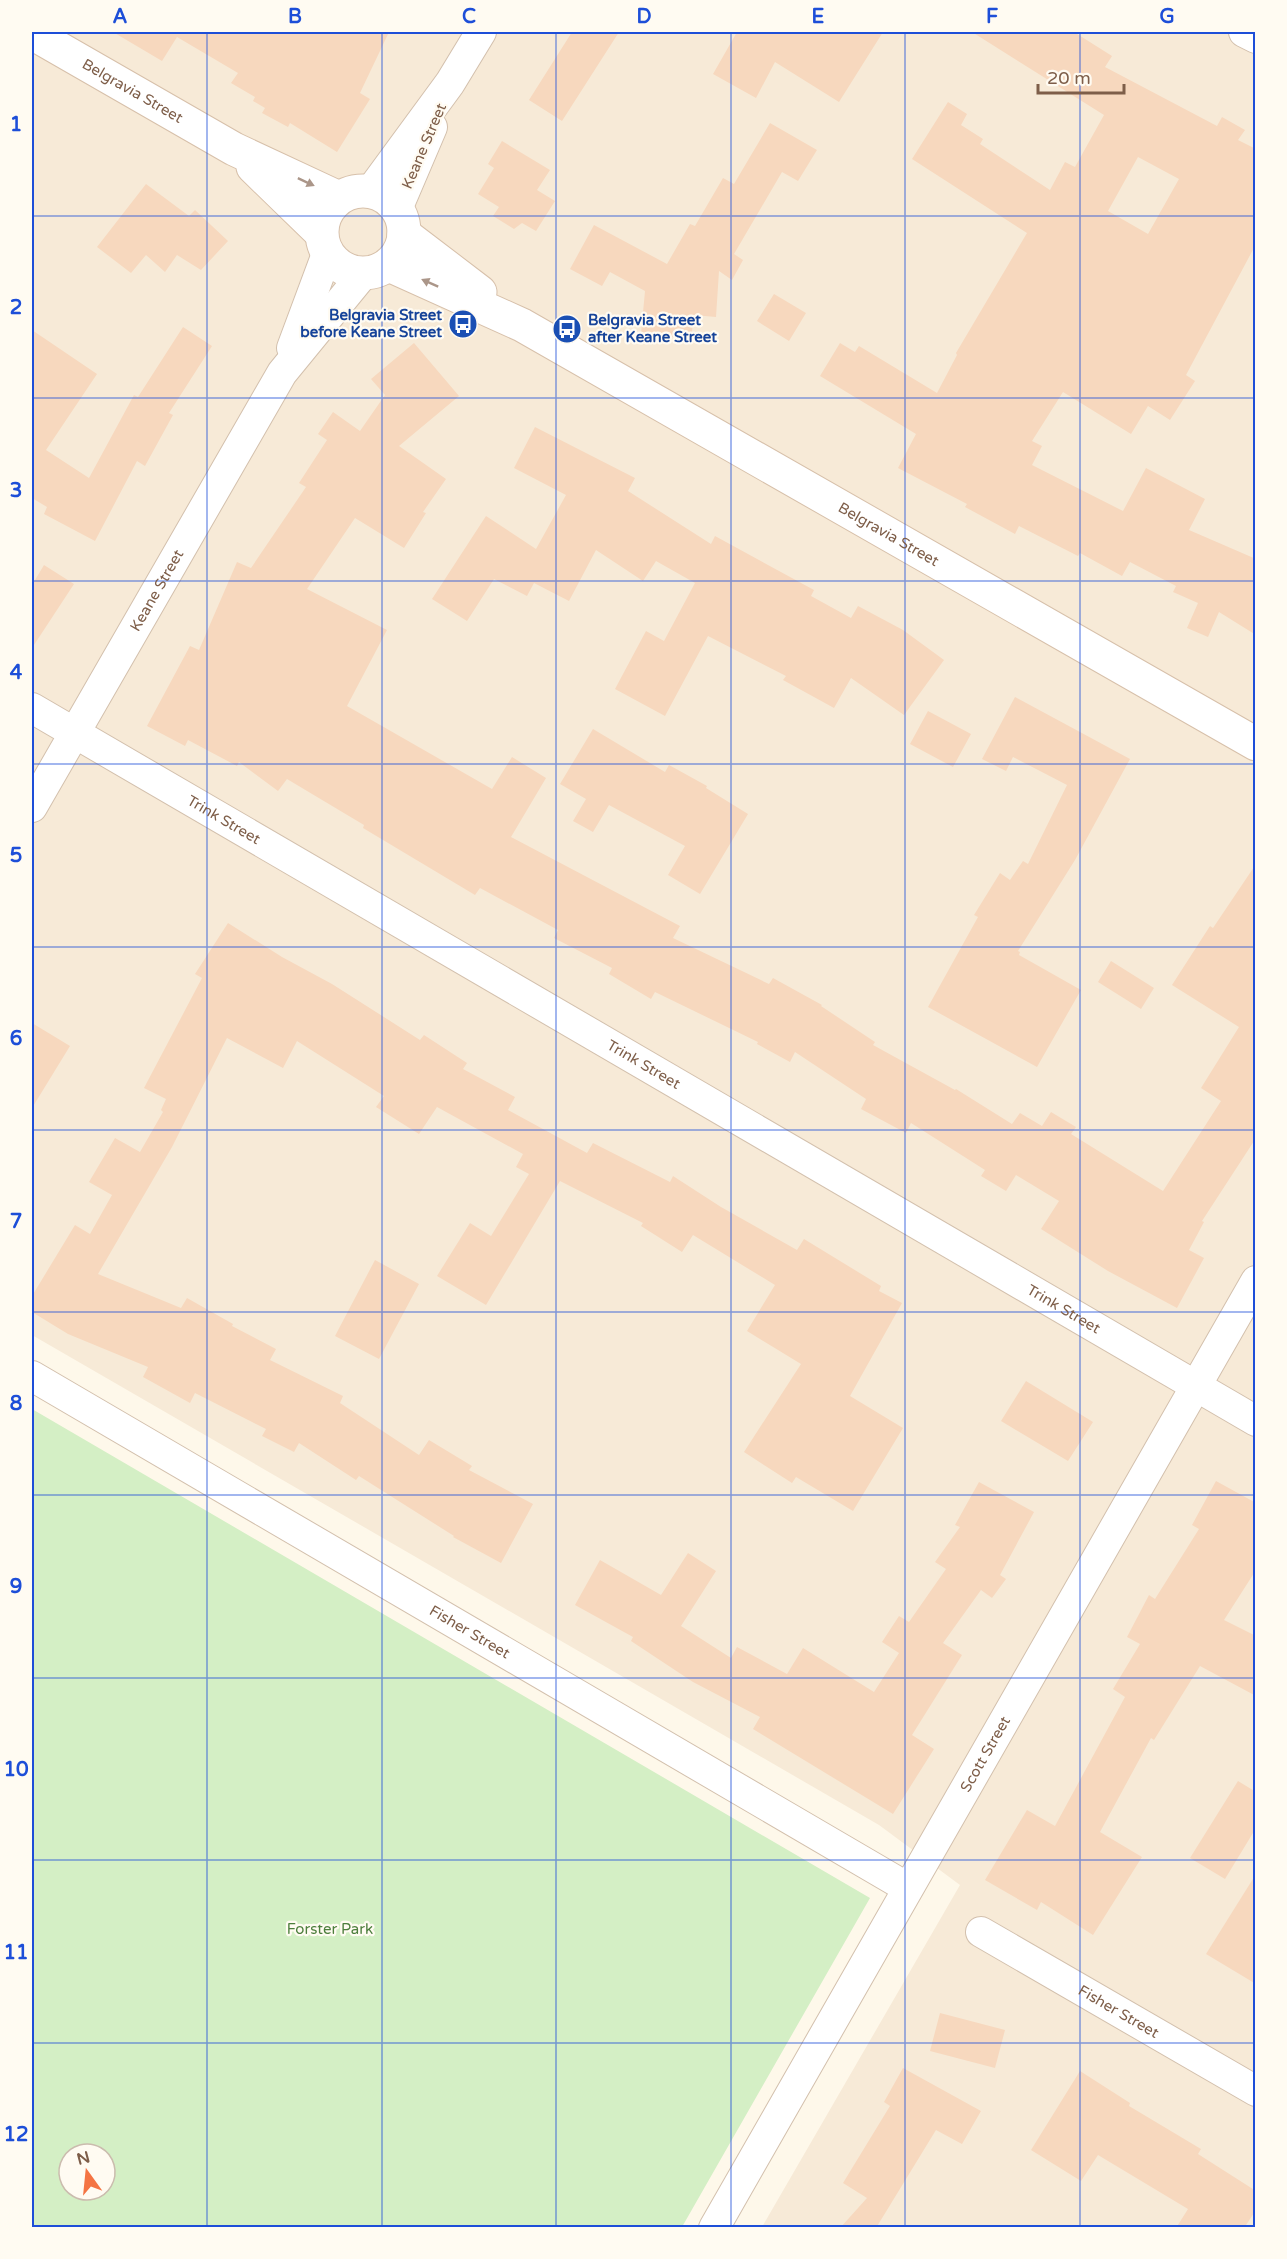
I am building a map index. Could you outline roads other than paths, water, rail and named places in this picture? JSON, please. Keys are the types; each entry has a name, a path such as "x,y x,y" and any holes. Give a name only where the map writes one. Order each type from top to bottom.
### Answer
{"street":[{"name":"Keane Street","path":"354,195 450,83 480,32"},
{"path":"1244,32 1256,38"},
{"name":"Belgravia Street","path":"32,33 234,149 354,195"},
{"name":"Keane Street","path":"401,222 450,83"},
{"name":"Belgravia Street","path":"234,149 324,244"},
{"path":"354,195 380,195 390,201 401,222 400,251 376,269 342,269 324,244 326,213 354,195"},
{"name":"Belgravia Street","path":"401,222 522,325"},
{"name":"Keane Street","path":"282,374 324,244"},
{"name":"Keane Street","path":"32,807 282,374 376,269"},
{"name":"Belgravia Street","path":"376,269 522,325 1256,744"},
{"name":"Trink Street","path":"32,708 1256,1421"},
{"name":"Scott Street","path":"714,2228 1256,1281"},
{"name":"Fisher Street","path":"32,1376 908,1888"},
{"name":"Fisher Street","path":"981,1932 1256,2091"}],"place":[{"name":"Belgravia Street before Keane Street","path":"463,324"},
{"name":"Belgravia Street after Keane Street","path":"567,329"}],"park label":[{"name":"Forster Park","path":"330,1929"}]}
